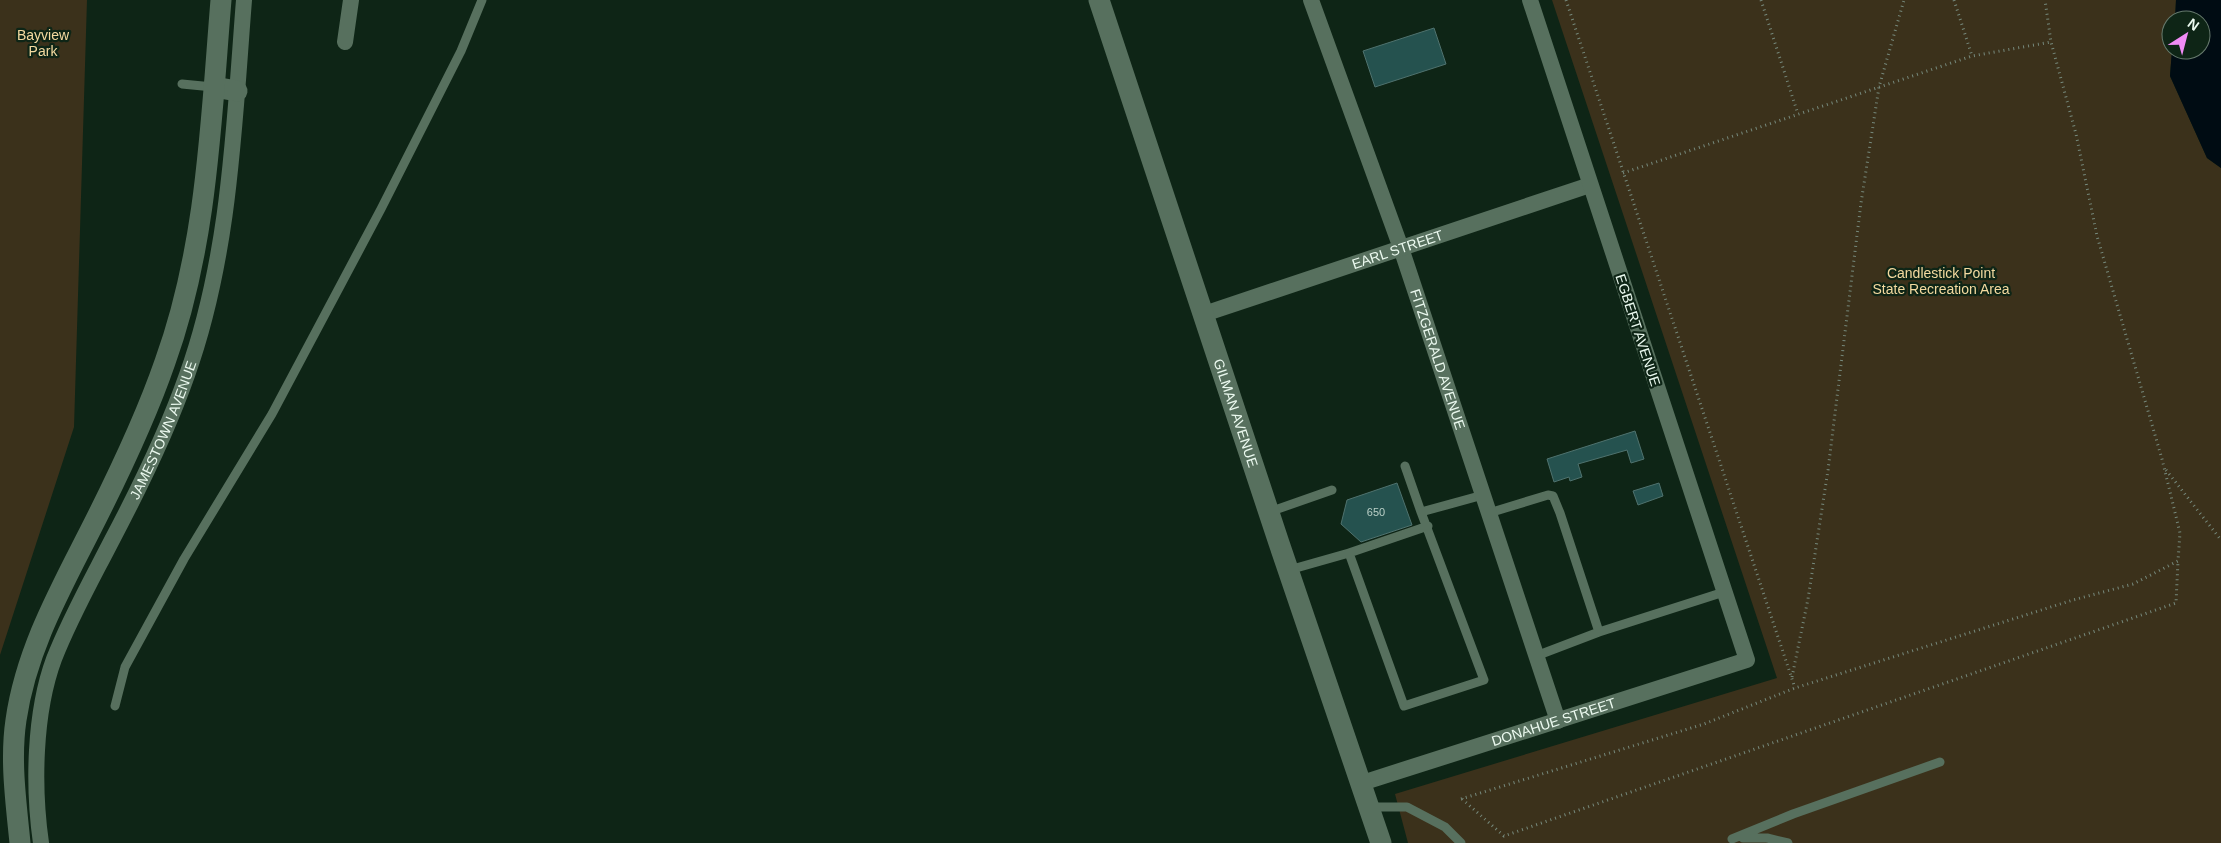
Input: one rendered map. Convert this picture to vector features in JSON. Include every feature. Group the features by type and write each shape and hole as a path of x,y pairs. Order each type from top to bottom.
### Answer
{"street":[{"name":"JAMESTOWN AVENUE","path":"20,843 13,743 26,673 54,602 136,435 168,352 185,296 196,241 206,169 221,0"},
{"name":"JAMESTOWN AVENUE","path":"41,843 36,765 41,712 54,660 83,596 161,442 188,374 204,322 216,271 226,206 244,0"},
{"path":"345,42 351,0"},
{"name":"GILMAN AVENUE","path":"1099,0 1269,512 1376,825"},
{"name":"FITZGERALD AVENUE","path":"1311,0 1401,248 1558,721"},
{"name":"EGBERT AVENUE","path":"1530,0 1747,660"},
{"path":"214,87 237,91"},
{"name":"EARL STREET","path":"1204,314 1590,185"},
{"name":"DONAHUE STREET","path":"1362,783 1747,660"}],"lane":[{"path":"115,706 125,667 184,559 272,414 390,192 461,51 482,0"},
{"path":"182,84 214,87"},
{"path":"1349,553 1404,706 1484,680 1405,466"},
{"path":"1269,512 1332,490"},
{"path":"1489,513 1548,495 1552,496 1560,513 1599,632"},
{"path":"1421,512 1483,496"},
{"path":"1289,570 1349,553 1428,526"},
{"path":"1536,656 1599,632 1724,592"},
{"path":"1788,843 1767,838 1732,839 1811,807 1940,762"},
{"path":"1376,825 1407,808 1445,827 1461,843"}],"path":[{"path":"1566,0 1795,688"},
{"path":"1761,0 1798,114"},
{"path":"1792,679 1808,599 1828,470 1860,203 1880,88 1904,0"},
{"path":"1954,0 1972,56"},
{"path":"2045,0 2051,42 2076,134 2097,236 2164,468 2180,534 2176,603 1504,836 1461,799 1704,724 1795,688 2073,600 2133,584 2178,561"},
{"path":"1623,173 1972,56 2051,42"},
{"path":"2164,468 2221,540"}],"green space":[{"name":"Bayview Park","path":"0,0 87,0 74,427 0,655"},
{"name":"Candlestick Point State Recreation Area","path":"1552,0 2176,0 2176,10 2161,10 2161,60 2171,60 2170,76 2207,158 2221,168 2221,843 1408,843 1395,794 1777,678"}],"shaded area":[{"path":"2176,0 2221,0 2221,168 2207,158 2170,76 2171,60 2211,60 2211,10 2176,10"}],"building":[{"path":"1434,28 1446,64 1375,87 1363,51"},
{"path":"1635,431 1644,459 1631,463 1627,450 1578,464 1582,477 1570,481 1569,477 1554,482 1547,459"},
{"path":"1397,483 1412,525 1361,542 1341,524 1347,500"},
{"path":"1659,483 1663,496 1638,505 1633,491"}]}
